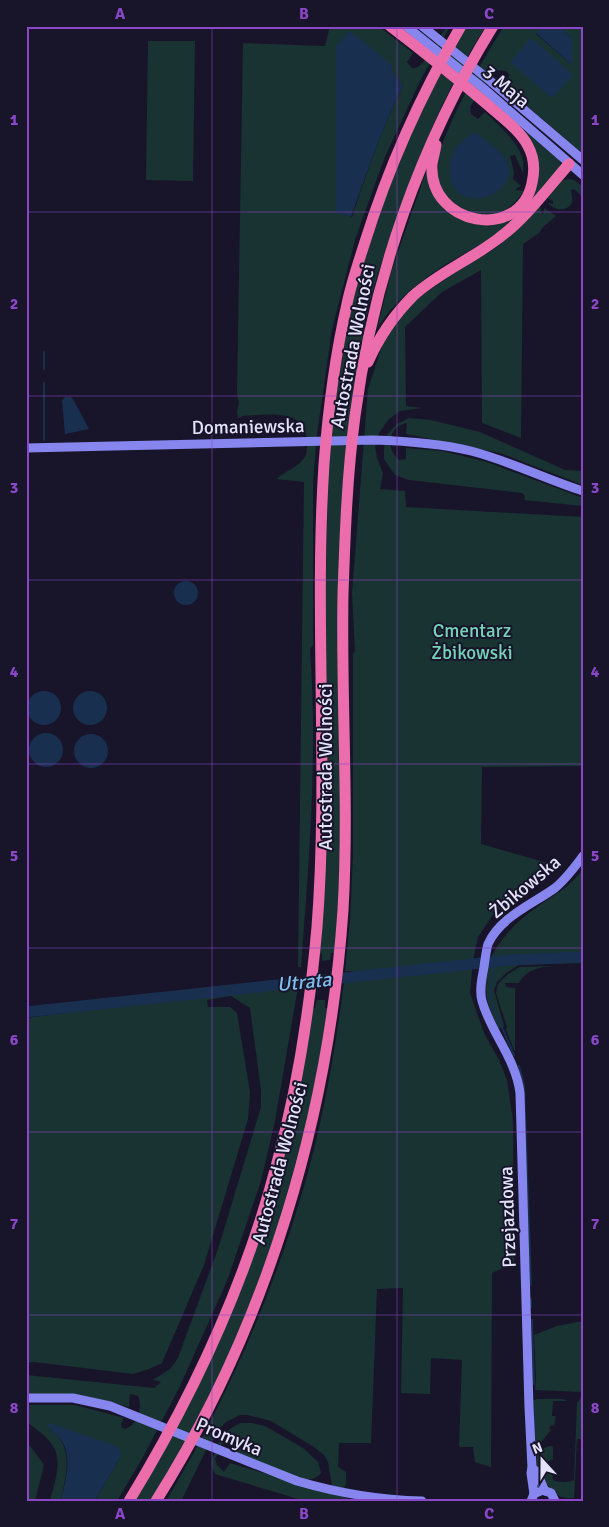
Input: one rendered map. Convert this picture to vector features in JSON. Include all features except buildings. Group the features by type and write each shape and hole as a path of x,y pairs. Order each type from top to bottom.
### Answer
{"highway":[{"path":"390,26 430,51 480,92 528,146 532,155 534,171 531,189 525,200 512,212 494,219 479,220 461,215 443,200 435,184 432,164 442,119"},
{"name":"Autostrada Wolności","path":"129,1501 157,1453 201,1368 225,1315 254,1238 286,1128 300,1059 316,930 321,848 322,514 328,424 336,364 346,304 392,165 426,91 460,26"},
{"name":"Autostrada Wolności","path":"156,1501 195,1433 227,1369 259,1295 289,1207 311,1125 323,1067 334,993 342,915 344,879 343,604 347,501 354,420 359,387 370,331 388,260 412,190 457,88 493,26"},
{"path":"359,387 369,360 381,336 394,317 414,296 433,281 488,246 508,230 570,164"}],"street":[{"path":"406,26 430,51"},
{"name":"3 Maja","path":"422,26 583,160"},
{"name":"3 Maja","path":"480,92 583,175"},
{"path":"566,145 570,164"},
{"name":"Domaniewska","path":"26,448 394,440 421,442 493,457 583,491"},
{"name":"Żbikowska","path":"482,973 488,944 504,923 517,912 556,887 567,877 583,856"},
{"name":"Przejazdowa","path":"482,973 480,992 482,1001 516,1072 520,1093 533,1497"},
{"name":"Promyka","path":"26,1398 73,1398 110,1406 297,1481 372,1498 422,1501"},
{"name":"Przejazdowa","path":"532,1468 536,1471 545,1491 551,1493 555,1501"},
{"path":"533,1497 540,1491 545,1491"}],"green space":[{"path":"330,26 378,26 413,53 407,62 412,68 416,68 426,60 445,26 450,26 420,81 384,159 355,240 332,329 317,434 313,482 313,645 310,649 313,768 301,967 298,967 304,482 277,479 298,465 304,458 307,452 307,439 304,429 299,422 291,417 272,414 238,418 243,43 325,46","holes":["336,46 392,66 389,70 403,85 369,167 352,217 337,212 336,208"]},
{"path":"467,26 486,26 457,75 421,152 401,205 381,264 367,314 351,409 339,903 335,953 331,953 330,960 322,961 322,954 318,954 328,478 332,424 348,320 361,272 388,189 435,81"},
{"path":"504,26 542,26 536,34 572,65 572,38 558,26 583,26 583,154 502,85 510,75 506,71 497,70 492,73 470,107 471,114 478,119 485,112 517,147 523,161 523,173 515,155 510,156 514,173 513,179 521,186 516,190 524,191 504,211 494,215 480,216 457,207 445,195 438,179 438,160 444,139 463,98"},
{"path":"148,41 195,41 193,181 146,180"},
{"path":"518,125 559,160 561,165 509,223 488,240 446,264 417,285 399,301 377,329 392,269 427,169 438,201 497,222 537,180"},
{"path":"563,180 574,180 583,187 583,197 574,189 571,190 572,202 570,205 564,209 557,209 548,203 553,204 553,201 547,198"},
{"name":"Cmentarz Żbikowski","path":"540,206 543,214 544,208 556,216 539,233 523,244 521,438 482,423 481,270 442,292 405,327 406,406 422,408 400,411 389,419 379,433 375,446 383,473 380,489 405,491 406,507 583,517 583,766 482,767 481,844 561,867 523,890 492,916 478,937 473,961 470,993 484,1033 499,1060 507,1080 513,1121 514,1263 492,1273 491,1467 475,1462 473,1447 459,1447 462,1360 431,1358 430,1394 401,1393 403,1288 377,1289 371,1443 339,1443 338,1467 346,1472 344,1488 336,1488 332,1485 328,1462 325,1456 314,1447 271,1421 248,1415 240,1415 226,1422 214,1434 181,1501 166,1501 188,1464 227,1388 245,1350 276,1271 303,1190 317,1139 337,1034 344,982 354,981 354,971 345,971 350,922 353,855 353,654 355,651 352,593 368,389 384,340 401,316 418,298 497,247 515,232"},
{"path":"409,418 431,420 480,432 565,470 583,471 583,485 500,453 406,434 407,423 396,428 392,433 390,444 399,460 406,459 406,448 442,451 487,462 583,498 583,506 524,500 525,496 522,493 409,480 395,475 384,459 385,438 397,424"},
{"path":"583,869 583,954 490,959 503,938 519,921 566,887"},
{"path":"583,960 583,963 519,965 506,973 497,982 494,990 504,1026 499,1029 487,998 486,984 489,965"},
{"path":"555,966 534,970 522,978 519,983 505,983 506,987 515,988 515,1052 506,1030 507,1027 496,993 498,984 508,974 520,967"},
{"path":"298,987 275,1121 261,1181 227,1281 180,1386 143,1457 117,1501 95,1501 122,1454 50,1429 63,1444 67,1462 61,1501 50,1501 58,1466 56,1452 48,1439 26,1421 26,1405 75,1405 124,1418 121,1424 122,1428 125,1429 136,1420 140,1405 138,1396 130,1394 129,1407 85,1396 68,1394 26,1395 26,1375 154,1388 161,1382 153,1380 170,1369 178,1358 219,1246 261,1107 261,1090 250,1008 231,996 207,1000 208,1007 230,1007 237,1013 250,1092 248,1119 204,1265 162,1363 133,1374 34,1362 26,1363 26,1018 206,995"},
{"path":"317,1000 325,1000 325,1008 328,1008 312,1103 277,1230 245,1319 202,1413 152,1501 134,1501 238,1291 312,1009 315,1008"},
{"path":"583,1321 583,1439 577,1439 574,1498 566,1498 559,1495 547,1484 538,1470 536,1462 542,1450 552,1446 553,1460 548,1461 548,1473 552,1474 553,1480 556,1481 569,1482 574,1480 577,1403 582,1392 535,1390 534,1335 557,1326"},
{"path":"537,1399 563,1399 567,1401 553,1401 552,1416 556,1416 554,1426 551,1425 549,1428 551,1430 535,1450 532,1401"},
{"path":"241,1423 265,1426 303,1448 318,1462 321,1473 316,1478 305,1480 234,1452 238,1441 231,1437 223,1442 215,1459 217,1465 224,1472 230,1463 356,1501 309,1501 298,1499 215,1474 212,1462 213,1456 220,1445 218,1443 228,1431"},
{"path":"26,1443 44,1465 35,1501 26,1501"}],"water":[{"path":"542,26 558,26 572,38 572,65 536,33"},
{"path":"350,31 393,66 390,70 403,85 369,167 351,217 336,212 336,46"},
{"path":"531,38 573,75 552,98 510,62"},
{"path":"474,133 478,134 500,153 506,160 509,172 505,183 497,192 485,197 472,198 461,194 453,184 450,166 452,156 458,146"},
{"path":"65,397 71,397 74,401 89,429 65,434 62,401"},
{"path":"186,581 195,584 198,593 195,602 186,605 177,602 174,593 177,584"},
{"path":"44,691 56,696 61,708 56,720 44,725 32,720 27,708 32,696"},
{"path":"90,691 97,692 102,696 106,701 106,715 102,720 97,724 90,725 83,724 78,720 74,715 73,708 74,701 78,696 83,692"},
{"path":"46,733 53,734 58,738 62,743 62,757 58,762 53,766 46,767 39,766 34,762 30,757 29,750 30,743 34,738 39,734"},
{"path":"91,734 98,735 103,739 107,744 107,758 103,763 98,767 91,768 84,767 79,763 75,758 74,751 75,744 79,739 84,735"},
{"path":"50,1423 118,1447 122,1454 95,1501 61,1501 67,1472 67,1457 63,1443 48,1425"}],"waterway":[{"path":"44,352 44,369"},
{"path":"44,383 44,440"},
{"name":"Utrata","path":"26,1012 510,960 583,957"},
{"path":"494,961 490,997 514,1055"},
{"path":"519,1066 524,1085 531,1285"},
{"path":"531,1299 531,1307"},
{"path":"532,1320 534,1384"},
{"path":"534,1404 535,1434"}]}
